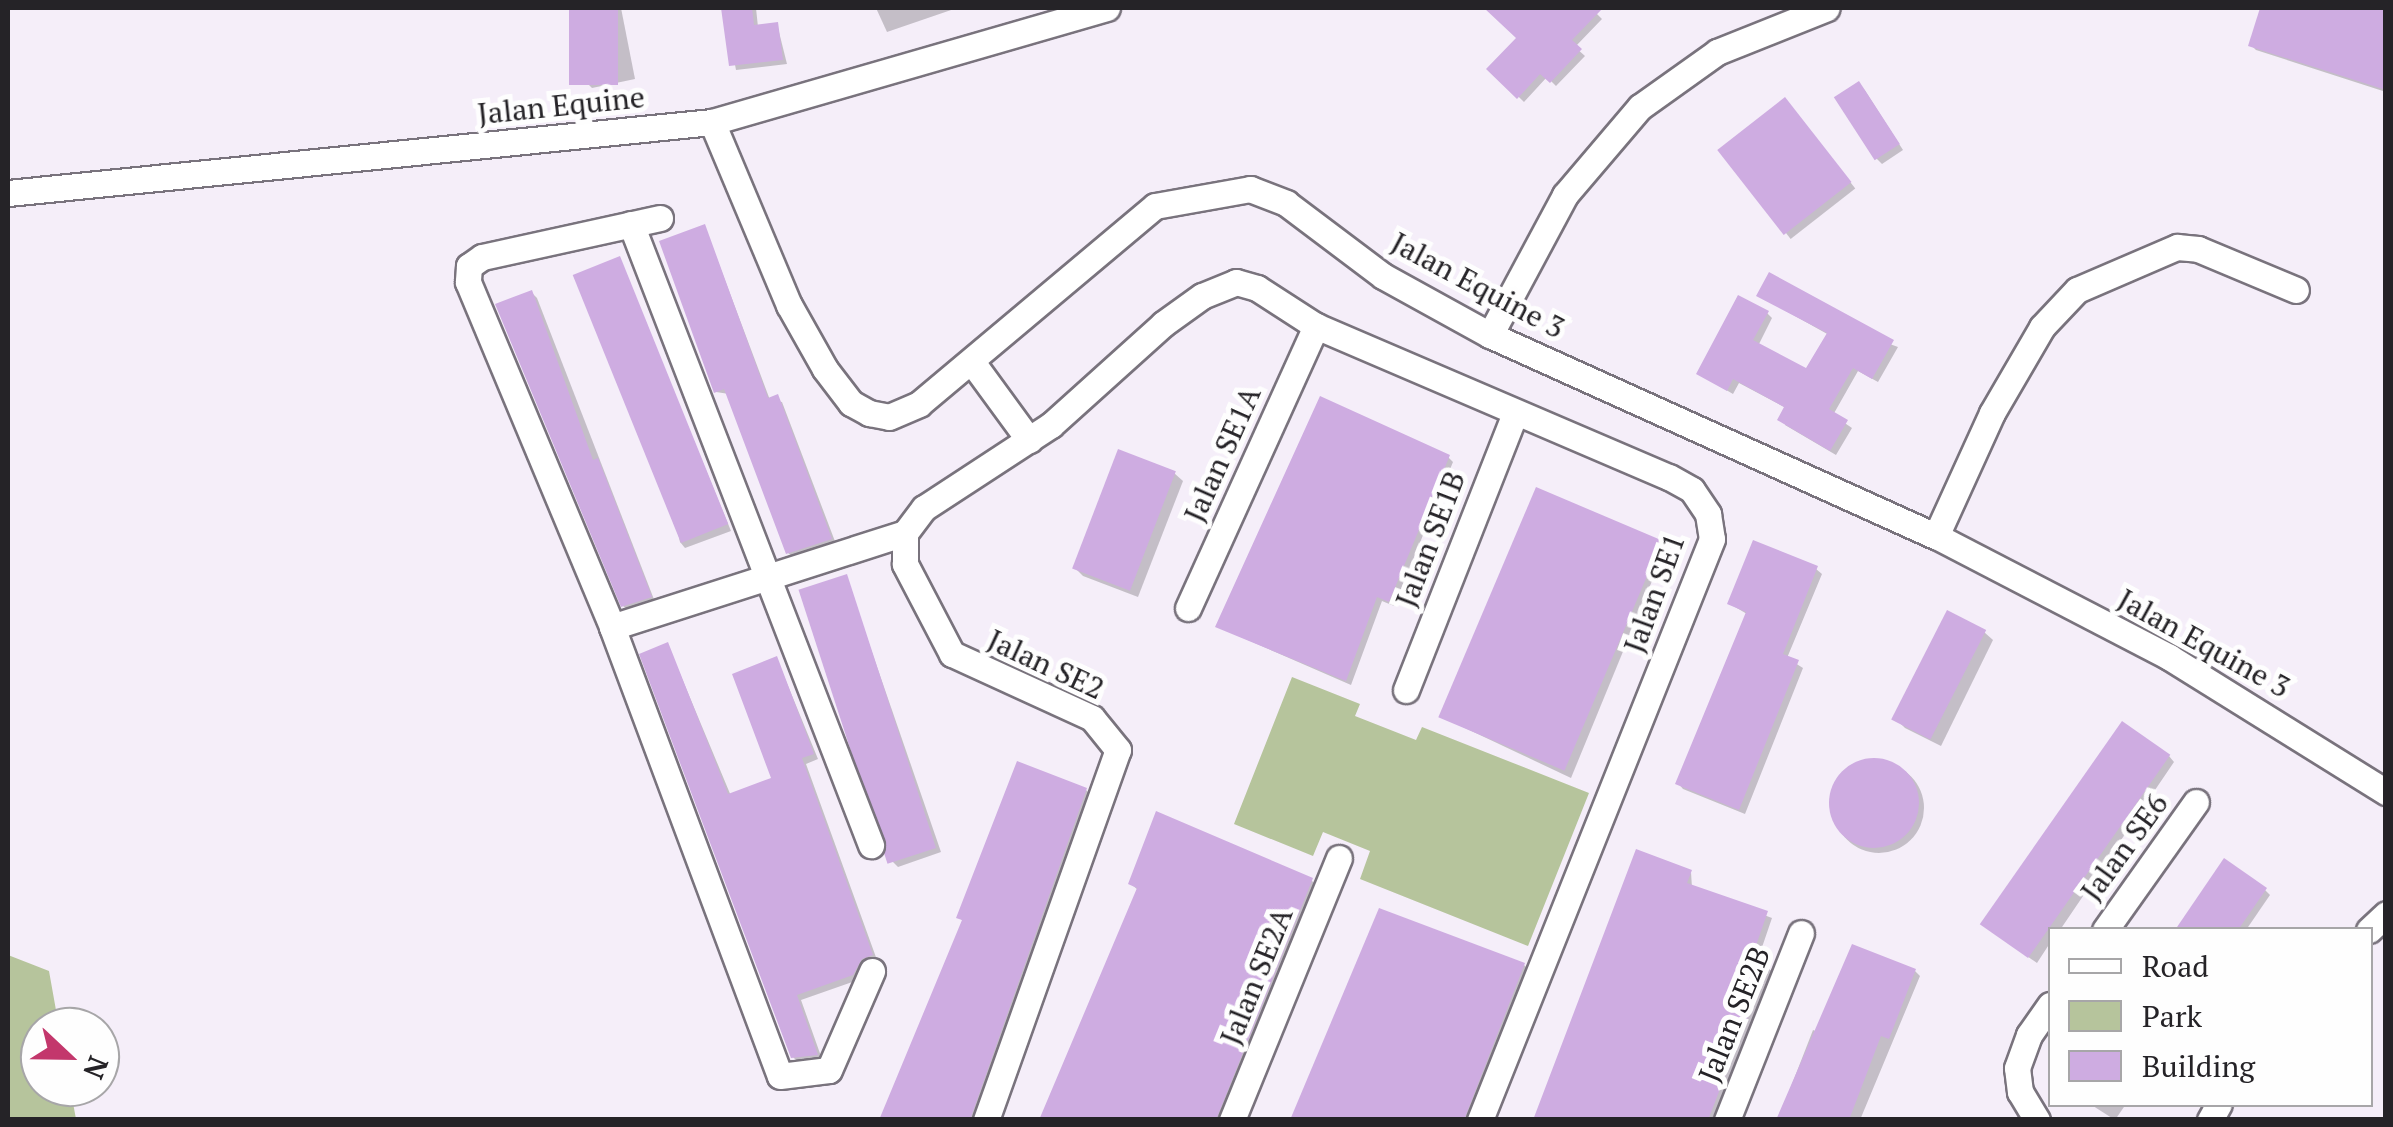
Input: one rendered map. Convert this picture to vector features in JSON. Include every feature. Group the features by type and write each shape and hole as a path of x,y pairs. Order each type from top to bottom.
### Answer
{"street":[{"name":"Jalan Equine","path":"8,193 712,122 1107,8"},
{"path":"1490,335 1565,196 1640,108 1717,52 1826,8"},
{"name":"Jalan Equine 3","path":"712,122 789,305 851,402 879,415 905,412 972,362 1155,206 1250,189 1286,203 1383,276 1490,335 1936,536 2169,657 2386,792"},
{"path":"660,218 482,257 466,274 612,627 780,1076 829,1070 872,971"},
{"path":"631,224 871,845"},
{"path":"1936,536 1992,413 2042,327 2077,290 2178,246 2198,249 2296,290"},
{"name":"Jalan SE1","path":"1029,440 1163,324 1221,285 1257,288 1307,321 1692,490 1708,514 1712,539 1480,1120"},
{"name":"Jalan SE1A","path":"1188,608 1307,321"},
{"path":"612,627 905,533 924,508 1029,440 972,362"},
{"name":"Jalan SE1B","path":"1406,690 1515,413"},
{"name":"Jalan SE2","path":"905,533 905,564 952,654 1092,718 1118,750 986,1120"},
{"name":"Jalan SE6","path":"2106,927 2196,802"},
{"name":"Jalan SE2A","path":"1232,1120 1339,858"},
{"name":"Jalan SE2B","path":"1727,1120 1801,933"},
{"path":"2036,1120 2020,1092 2017,1068 2029,1034 2048,1007"}],"green space":[{"path":"1292,677 1360,704 1355,716 1416,740 1422,727 1589,793 1528,946 1360,879 1370,851 1323,832 1313,856 1234,824"},
{"path":"8,955 49,971 55,1007 20,1007 20,1107 74,1107 76,1119 8,1119"}],"building":[{"path":"569,8 618,8 618,85 569,85"},
{"path":"721,8 752,8 754,25 778,22 783,60 729,66"},
{"path":"1484,8 1603,8 1572,40 1582,49 1550,83 1540,74 1517,99 1486,69 1516,38"},
{"path":"2260,8 2386,8 2386,90 2248,46"},
{"path":"1859,81 1900,144 1875,160 1834,97"},
{"path":"1785,97 1851,182 1784,235 1717,150"},
{"path":"705,224 768,398 778,394 832,539 786,554 724,389 714,393 659,241"},
{"path":"620,256 728,524 681,543 573,275"},
{"path":"1769,272 1894,340 1872,379 1853,368 1829,409 1848,420 1830,451 1777,420 1784,407 1733,379 1727,391 1696,374 1738,295 1769,311 1753,340 1806,368 1827,333 1756,296"},
{"path":"532,290 593,460 598,458 652,597 621,607 495,304"},
{"path":"1320,396 1450,455 1389,602 1377,597 1346,681 1215,627"},
{"path":"1118,449 1176,471 1130,591 1072,568"},
{"path":"1536,487 1662,541 1564,771 1438,717"},
{"path":"1753,540 1818,566 1783,654 1799,660 1739,810 1675,784 1746,612 1727,604"},
{"path":"847,574 936,848 887,864 798,590"},
{"path":"1947,610 1986,630 1930,740 1891,720"},
{"path":"668,642 728,794 771,778 732,674 777,656 814,754 802,758 873,955 862,959 853,975 797,995 818,1055 791,1058 639,654"},
{"path":"2122,721 2170,755 2028,958 1980,924"},
{"path":"1874,758 1906,771 1919,803 1906,835 1874,848 1842,835 1829,803 1842,771"},
{"path":"1017,761 1087,788 970,1120 879,1120 962,920 956,918"},
{"path":"1156,811 1313,878 1216,1120 1039,1120 1137,888 1128,884"},
{"path":"1636,849 1692,870 1687,883 1768,911 1752,957 1768,964 1708,1120 1533,1120"},
{"path":"2224,858 2267,888 2240,927 2177,927"},
{"path":"1379,908 1525,963 1464,1120 1290,1120"},
{"path":"1852,944 1916,969 1889,1039 1881,1036 1849,1120 1776,1120"}]}
